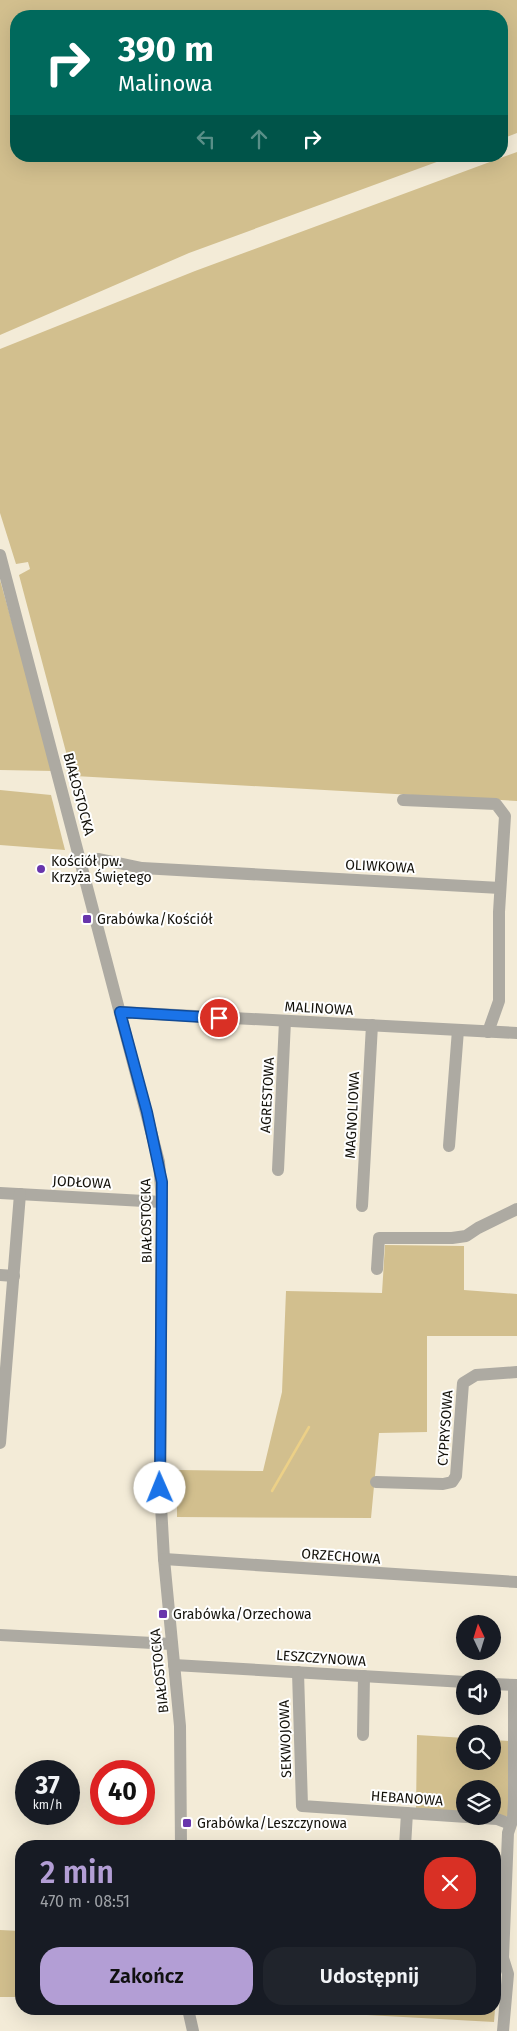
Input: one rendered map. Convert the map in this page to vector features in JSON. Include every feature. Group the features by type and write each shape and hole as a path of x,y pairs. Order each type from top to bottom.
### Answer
{"street":[{"name":"BIAŁOSTOCKA","path":"0,555 159,1162 162,1202 160,1434 164,1559 181,1756 181,1840"},
{"path":"403,800 496,804 505,816 500,888 499,1001 488,1032"},
{"name":"OLIWKOWA","path":"81,862 105,859 142,868 500,888"},
{"name":"MALINOWA","path":"120,1012 517,1033"},
{"name":"AGRESTOWA","path":"278,1170 285,1021"},
{"name":"MAGNOLIOWA","path":"362,1206 372,1026"},
{"path":"449,1146 458,1030"},
{"name":"JODŁOWA","path":"0,1193 162,1202"},
{"path":"0,1443 3,1351 14,1276 20,1194"},
{"path":"377,1269 379,1238 466,1236 517,1209"},
{"path":"0,1275 14,1276"},
{"name":"CYPRYSOWA","path":"376,1482 443,1484 452,1482 456,1476 463,1383 476,1375 517,1372"},
{"name":"ORZECHOWA","path":"164,1559 517,1582"},
{"path":"0,1635 172,1644"},
{"name":"LESZCZYNOWA","path":"174,1665 456,1681"},
{"name":"SEKWOJOWA","path":"298,1672 302,1806"},
{"path":"363,1735 364,1676"},
{"path":"501,1684 516,1685 514,1802 513,1818 510,1824 503,1958 513,1974 503,2031"},
{"name":"HEBANOWA","path":"302,1806 497,1819 510,1824"},
{"path":"405,1840 407,1813"},
{"path":"189,2015 193,2031"}],"shaded area":[{"path":"0,0 517,0 517,133 508,136 508,10 10,10 10,162 437,162 189,253 0,335"},
{"path":"517,152 517,801 68,777 66,752 19,575 30,569 28,562 16,564 0,513 0,349 195,271 490,162 508,162 508,155"},
{"path":"0,580 54,771 0,770"},
{"path":"0,790 51,795 65,850 0,845"},
{"path":"385,1245 464,1246 464,1290 517,1294 517,1336 427,1336 427,1432 379,1433 371,1518 177,1517 177,1470 263,1471 282,1392 286,1291 382,1293"},
{"path":"417,1735 456,1737 456,1770 501,1770 501,1740 509,1741 517,1817 501,1816 501,1780 456,1780 456,1812 416,1810"},
{"path":"0,1930 15,1931 15,1997 0,1997"},
{"path":"367,2015 495,2015 494,2022"}],"waterway":[{"path":"272,1491 309,1427"}],"place":[{"name":"Kościół pw. Krzyża Świętego","path":"41,869"},
{"name":"Grabówka/Kościół","path":"87,919"},
{"name":"Grabówka/Orzechowa","path":"163,1614"},
{"name":"Grabówka/Leszczynowa","path":"187,1823"}],"route":[{"path":"160,1488 162,1182 147,1112 120,1012 219,1018"}]}
